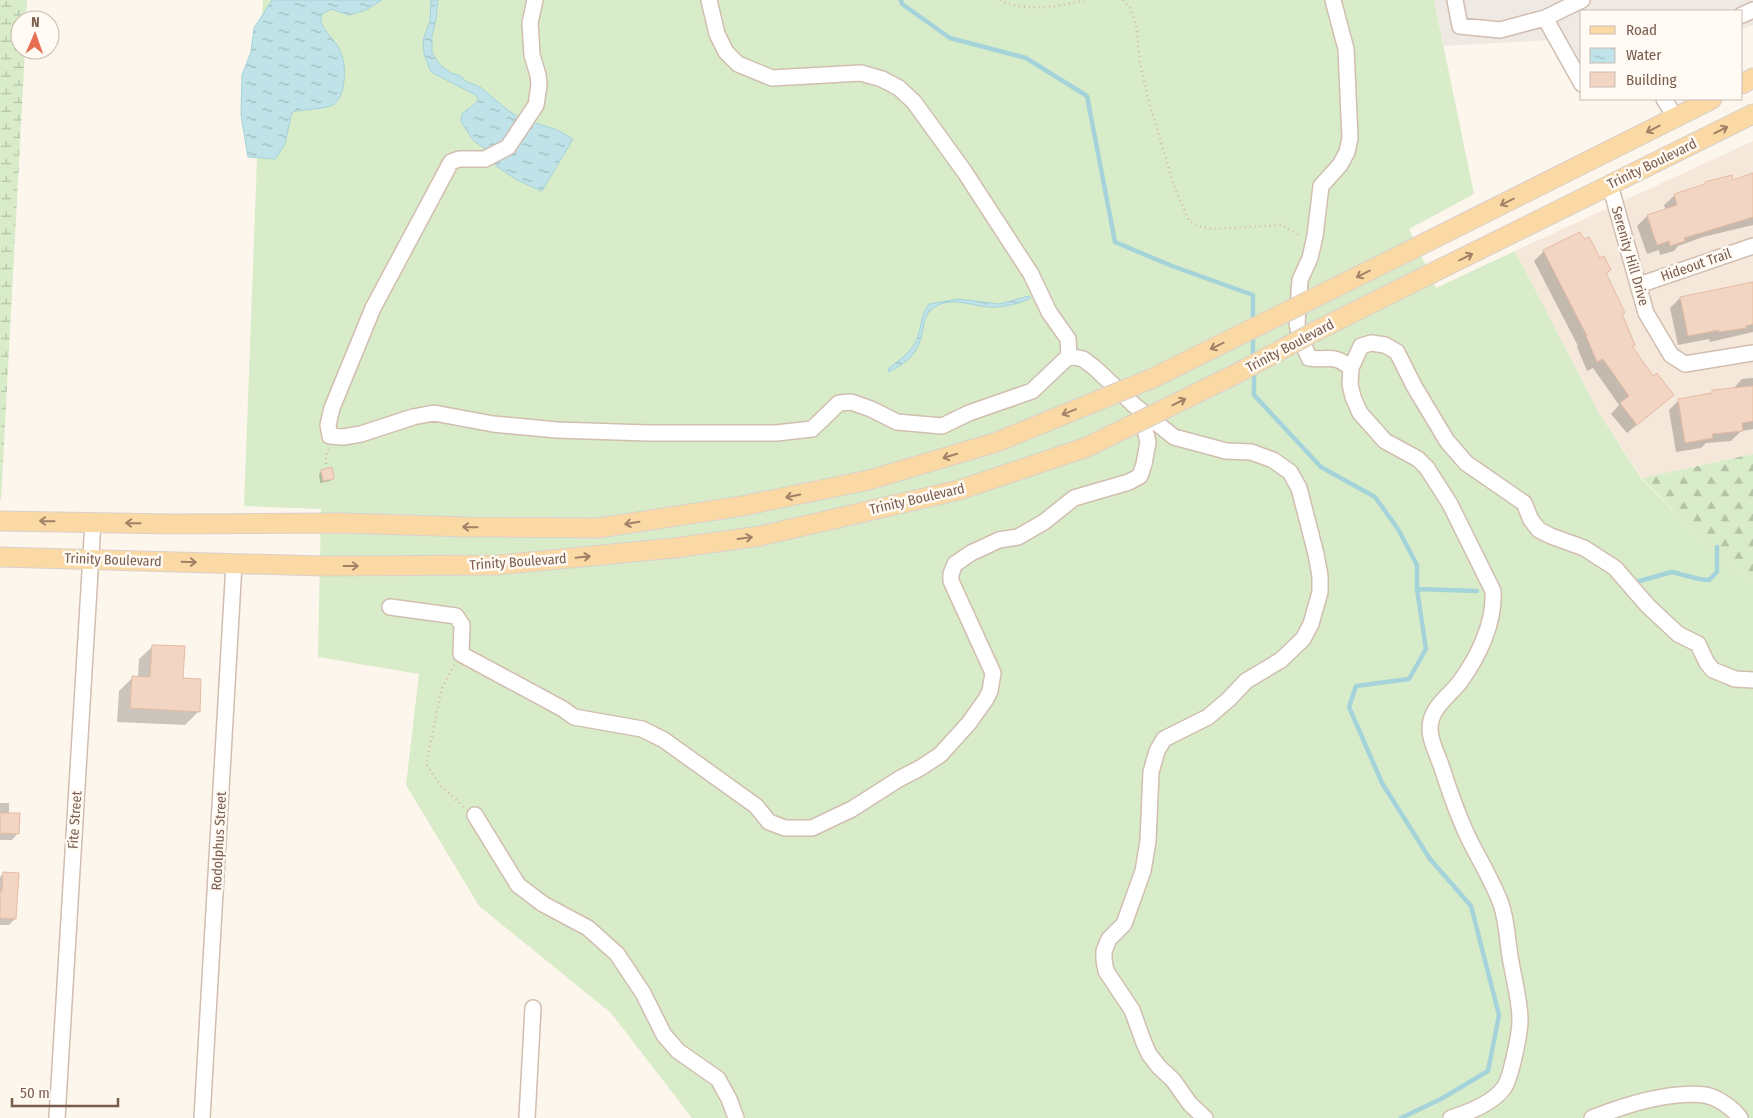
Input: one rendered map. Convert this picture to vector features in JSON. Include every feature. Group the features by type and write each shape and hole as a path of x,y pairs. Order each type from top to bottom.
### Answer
{"main road":[{"path":"0,521 342,523 468,527 598,528 742,506 869,480 997,442 1152,378 1710,100"},
{"name":"Trinity Boulevard","path":"0,557 324,566 498,566 674,548 760,536 959,490 1087,447 1753,114"}],"street":[{"path":"535,0 530,23 532,55 539,86 536,105 508,147 485,159 459,159 451,162 373,308 332,408 328,425 330,436 344,437 361,434 413,417 434,413 493,424 557,430 648,433 776,433 812,429 839,403 851,402 871,408 897,422 942,426 969,413 1032,391 1069,356 1068,339 1050,312 1031,274 964,171 914,102 899,88 882,79 861,73 772,78 738,64 726,52 717,34 709,0"},
{"path":"1333,0 1346,49 1350,138 1347,152 1340,164 1321,186 1313,248 1300,280 1297,323 1299,334 1309,358 1332,358 1340,360 1351,368"},
{"path":"1455,0 1460,26 1500,30 1546,18 1582,0"},
{"path":"1546,18 1580,80"},
{"path":"1665,100 1675,117"},
{"name":"Serenity Hill Drive","path":"1610,185 1646,313 1671,355 1685,364 1753,352"},
{"name":"Hideout Trail","path":"1639,285 1753,246"},
{"path":"1451,1118 1470,1112 1504,1088 1509,1076 1520,1019 1507,926 1501,904 1469,838 1446,780 1430,728 1436,708 1460,682 1480,649 1492,612 1494,603 1493,591 1450,504 1426,468 1418,459 1385,441 1360,413 1350,384 1351,368 1361,346 1372,343 1385,345 1397,352 1414,386 1446,441 1466,463 1524,503 1539,530 1584,548 1615,568 1648,606 1678,634 1698,644 1707,663 1713,670 1735,679 1753,680"},
{"path":"1069,356 1083,359 1095,368 1140,410 1174,436 1226,451 1251,452 1273,460 1290,472 1299,488 1320,576 1320,592 1311,624 1303,639 1282,660 1246,681 1208,717 1164,739 1157,751 1151,772 1148,841 1144,871 1124,924 1109,940 1104,951 1106,971 1132,1010 1149,1054 1173,1080 1190,1104 1205,1118"},
{"path":"390,607 456,616 462,625 460,654 563,709 574,717 642,729 664,740 756,806 769,822 785,828 812,828 852,809 940,755 969,723 990,691 993,673 951,581 951,574 955,564 971,553 999,540 1018,536 1044,522 1074,498 1129,482 1140,476 1148,442 1140,410"},
{"name":"Fite Street","path":"57,1118 93,522"},
{"name":"Rodolphus Street","path":"202,1118 234,564"},
{"path":"475,815 518,885 543,904 588,928 617,954 643,993 664,1035 678,1051 718,1079 729,1098 736,1118"},
{"path":"527,1118 533,1008"},
{"path":"1592,1118 1636,1103 1677,1096 1706,1095 1722,1102 1740,1118"}],"path":[{"path":"1000,0 1008,4 1036,7 1072,4 1084,0"},
{"path":"1123,0 1130,8 1136,23 1140,63 1150,102 1174,186 1189,221 1214,229 1281,225 1301,235 1313,248"},
{"path":"460,654 442,688 426,764 440,786 475,815"}],"shaded area":[{"path":"1434,0 1753,0 1753,25 1743,30 1743,10 1580,10 1580,93 1550,40 1444,46"},
{"path":"1753,141 1753,454 1642,478 1599,413 1515,251"}],"green space":[{"path":"0,0 27,0 26,10 10,10 10,60 24,60 0,500"},
{"path":"263,0 1434,0 1474,194 1409,229 1436,288 1515,251 1599,413 1641,478 1709,547 1753,583 1753,1118 692,1118 611,1013 479,906 406,785 419,674 318,657 321,509 244,506"},
{"path":"1753,454 1753,583 1709,547 1642,478"}],"water":[{"path":"272,0 382,0 366,10 349,15 331,9 321,15 323,26 338,46 344,63 342,91 339,99 333,105 292,112 285,144 275,159 248,157 241,115 242,75 251,52 254,28"},
{"path":"431,0 438,0 432,36 432,53 440,65 451,73 461,76 465,81 480,87 520,118 557,130 573,139 542,191 517,180 496,166 490,152 474,141 467,131 461,121 462,114 477,102 478,98 474,94 431,72 424,54 423,40 430,21"},
{"path":"1029,296 1031,298 1001,307 949,302 933,308 927,315 917,349 903,364 889,372 888,369 904,357 913,345 929,304 959,299 999,304"}],"building":[{"path":"1753,173 1753,217 1684,238 1685,241 1670,246 1669,241 1657,245 1647,215 1677,205 1674,194 1705,184 1705,182 1732,175 1733,180"},
{"path":"1580,232 1584,239 1589,237 1600,258 1604,256 1611,270 1606,273 1625,313 1622,314 1635,345 1632,346 1653,376 1657,373 1674,395 1637,425 1620,403 1629,396 1603,359 1597,362 1587,336 1543,250"},
{"path":"1753,282 1753,324 1746,326 1746,328 1719,332 1719,330 1688,336 1680,297"},
{"path":"1753,386 1753,421 1742,423 1743,431 1712,434 1713,438 1685,443 1678,399 1712,393 1712,390"},
{"path":"332,467 334,479 323,481 321,470"},
{"path":"152,645 185,646 183,678 201,679 200,712 130,708 132,676 150,677"},
{"path":"0,813 20,813 19,834 0,833"},
{"path":"3,872 19,873 16,919 0,918 0,891 2,891"}],"waterway":[{"path":"901,0 902,4 950,38 1026,58 1087,96 1115,242 1172,266 1253,295 1253,324"},
{"path":"1253,334 1253,359"},
{"path":"1254,369 1254,395 1321,467 1375,497 1398,529 1417,565 1417,589 1426,649 1409,679 1356,686 1349,707 1382,783 1430,859 1471,906 1499,1015 1488,1071 1441,1099 1401,1118"},
{"path":"1632,583 1672,572 1709,580 1717,572 1717,547"},
{"path":"1417,589 1477,591"}]}
